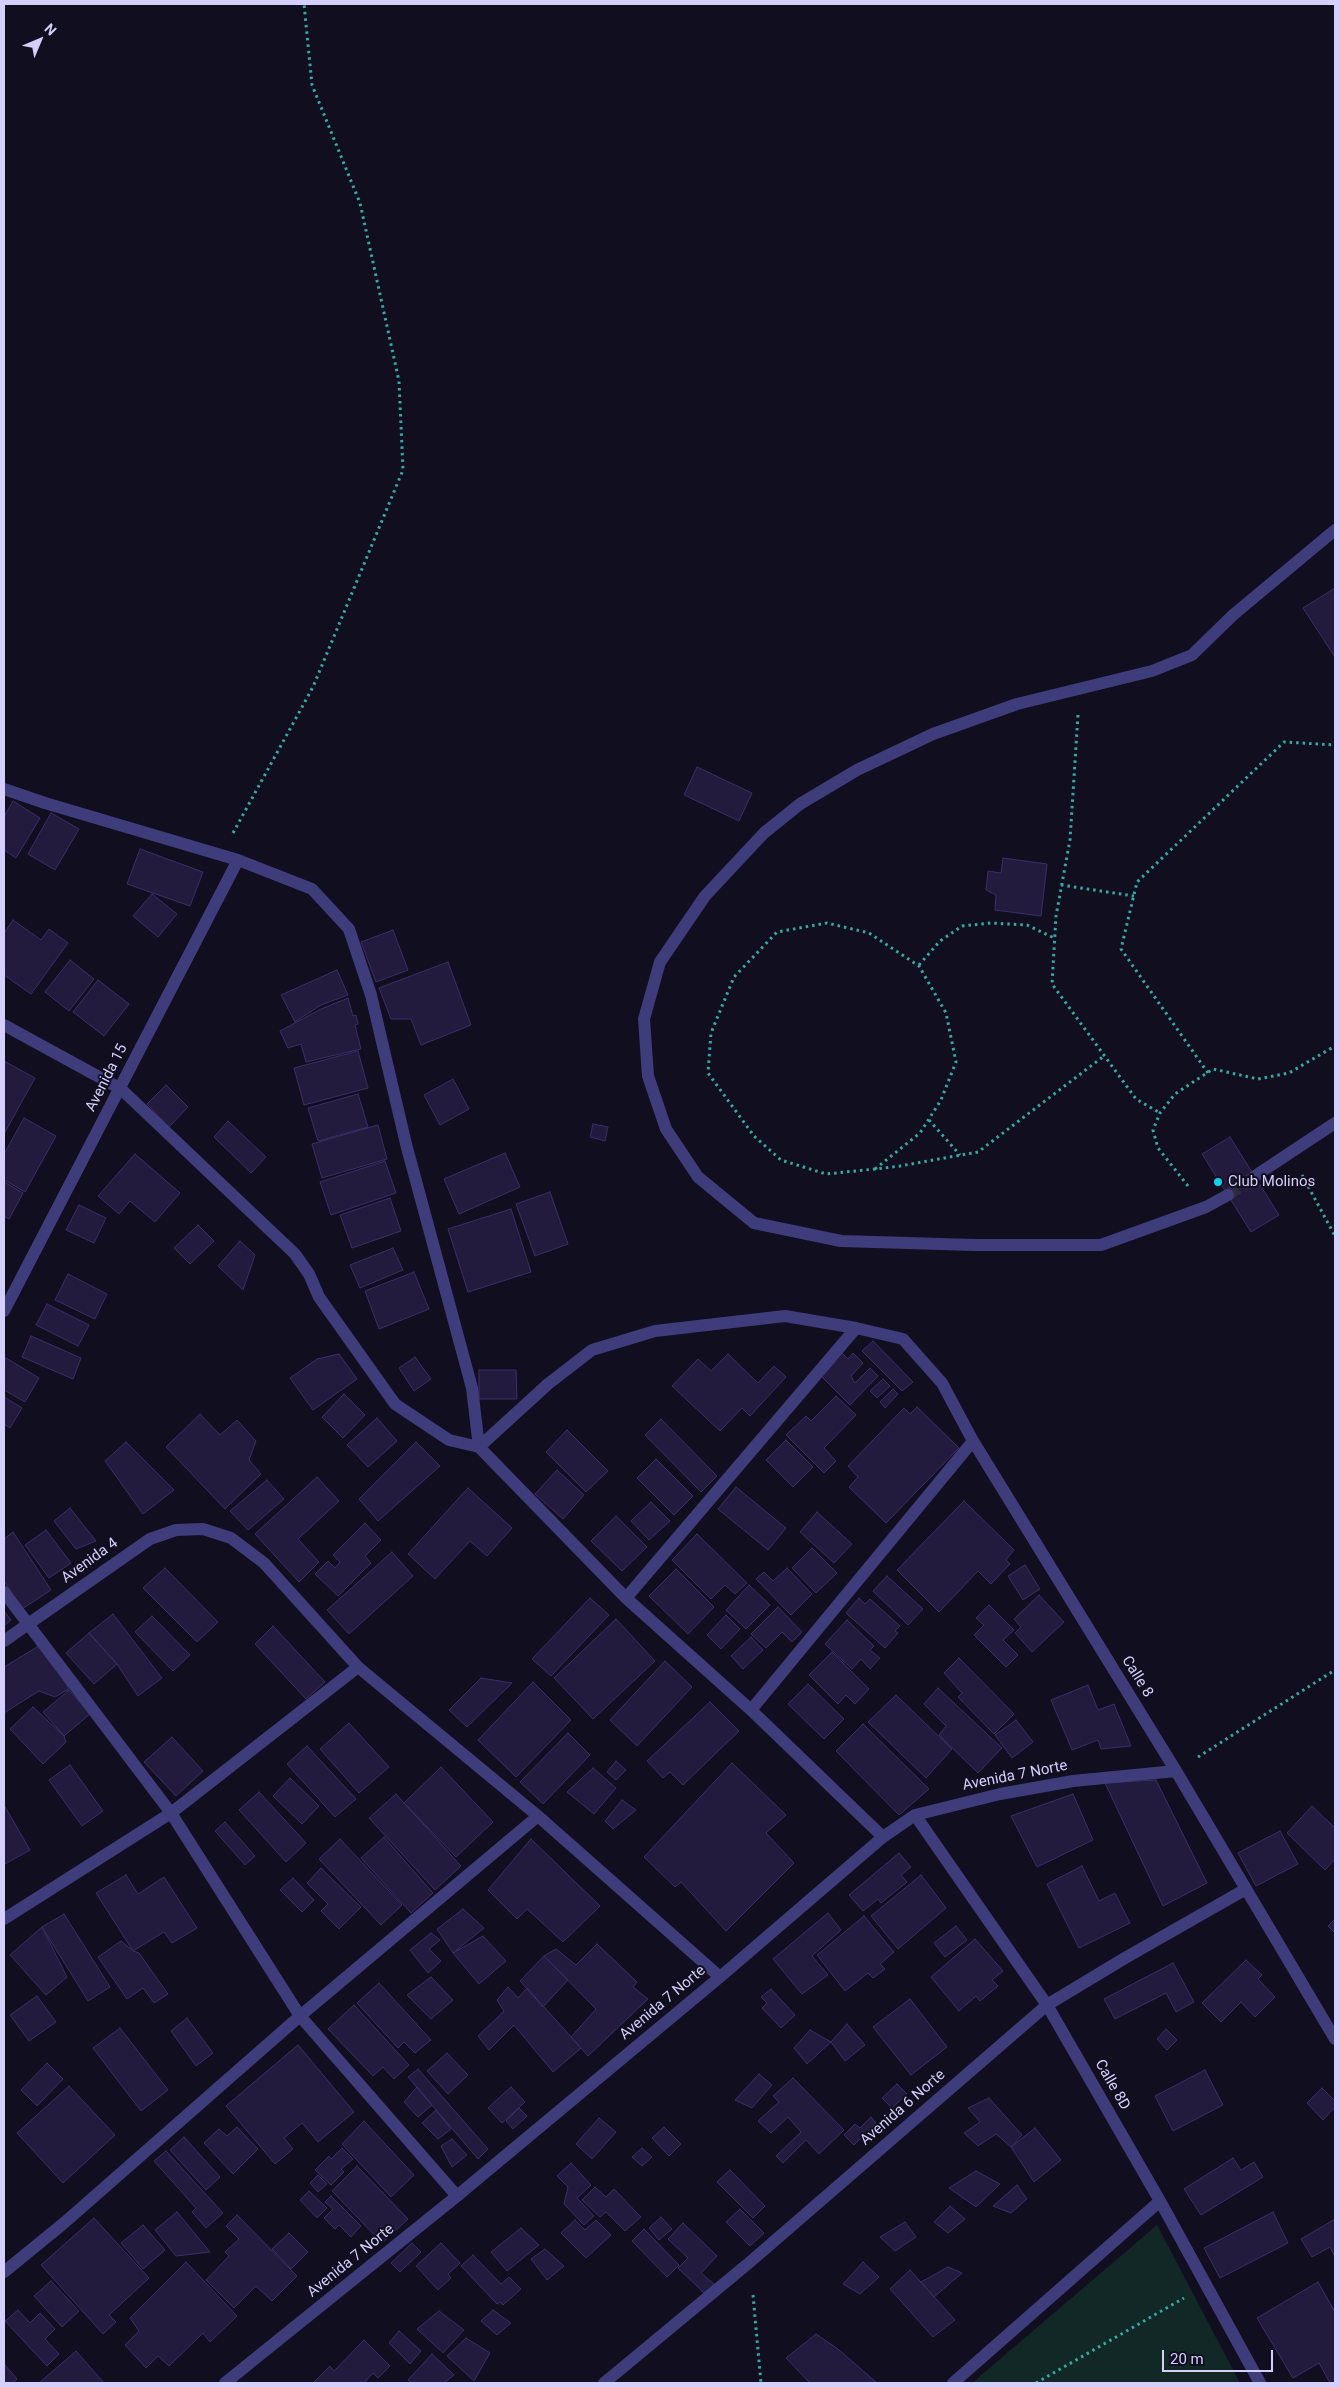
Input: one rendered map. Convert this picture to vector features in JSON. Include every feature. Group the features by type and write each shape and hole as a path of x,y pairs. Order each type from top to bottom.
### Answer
{"street":[{"path":"1228,1195 1206,1207 1101,1244 974,1245 841,1241 754,1223 698,1177 666,1129 648,1076 644,1019 660,962 705,896 764,833 800,804 856,770 933,734 1017,704 1152,671 1192,655 1233,615 1335,530"},
{"path":"4,789 45,804 238,860 312,889 350,930 371,995 406,1144 472,1388 479,1447"},
{"name":"Avenida 15","path":"4,1311 121,1089 238,860"},
{"path":"4,1025 121,1089 295,1254 309,1274 319,1297 394,1404 449,1440 479,1447 626,1598 751,1710 883,1837"},
{"path":"1255,1176 1290,1151 1335,1123"},
{"path":"479,1447 548,1384 592,1350 655,1331 786,1316 856,1328"},
{"path":"626,1598 856,1328"},
{"name":"Calle 8","path":"856,1328 903,1340 942,1384 973,1441 1176,1771 1335,2038"},
{"path":"751,1710 973,1441"},
{"name":"Avenida 4","path":"4,1641 150,1539 176,1530 203,1529 231,1538 264,1563 358,1666 538,1816 720,1977"},
{"path":"4,1592 172,1813 300,2016 457,2196"},
{"path":"4,1919 172,1813 358,1666"},
{"name":"Avenida 7 Norte","path":"225,2383 457,2196 720,1977 883,1837 915,1815 1000,1794 1073,1781 1176,1771"},
{"name":"Calle 8D","path":"915,1815 1047,2005 1160,2201 1260,2383"},
{"path":"4,2272 64,2223 300,2016 538,1816"},
{"name":"Avenida 6 Norte","path":"604,2383 750,2262 1047,2005 1246,1889"},
{"path":"953,2383 1160,2201"}],"path":[{"path":"221,855 313,687 403,470 399,381 360,203 312,85 304,4"},
{"path":"1080,689 1070,840 1061,885 1054,938 1052,984 1136,1099 1160,1113"},
{"path":"1208,1073 1121,949 1137,882 1284,742 1335,745"},
{"path":"1061,885 1134,896"},
{"path":"875,1168 920,1133 941,1100 956,1062 946,1013 919,966 869,934 828,923 777,932 734,977 711,1033 708,1073 754,1136 781,1160 826,1174 875,1168 978,1152 1104,1056"},
{"path":"919,966 940,941 962,926 992,923 1027,925 1054,938"},
{"path":"1206,1207 1158,1148 1153,1130 1160,1113 1175,1094 1213,1070 1258,1079 1289,1073 1335,1046"},
{"path":"929,1120 961,1155"},
{"path":"1290,1151 1335,1236"},
{"path":"1176,1771 1335,1670"},
{"path":"750,2262 761,2383"},
{"path":"1036,2383 1206,2285"}],"green space":[{"path":"1157,2225 1240,2383 972,2383"}],"building":[{"path":"1335,588 1335,657 1303,608"},
{"path":"697,767 752,793 739,821 684,795"},
{"path":"13,801 40,818 16,858 4,850 4,817"},
{"path":"51,813 79,829 55,870 28,854"},
{"path":"140,849 203,872 190,906 127,884"},
{"path":"1003,858 1047,864 1041,916 995,910 996,895 986,890 988,871 1001,873"},
{"path":"152,894 177,914 158,937 133,916"},
{"path":"13,920 41,940 49,929 68,943 31,994 4,975 4,933"},
{"path":"393,930 408,970 376,982 361,942"},
{"path":"70,960 94,979 69,1011 45,992"},
{"path":"448,962 471,1025 421,1045 411,1019 391,1019 379,988"},
{"path":"337,970 348,995 321,1005 295,1022 281,995"},
{"path":"98,980 129,1004 104,1036 73,1012"},
{"path":"348,998 353,1016 356,1015 358,1024 355,1025 361,1049 306,1062 301,1044 288,1048 280,1031 321,1009"},
{"path":"358,1051 368,1088 304,1105 294,1068"},
{"path":"4,1061 35,1078 4,1134"},
{"path":"453,1079 469,1109 440,1125 424,1095"},
{"path":"166,1085 188,1107 169,1127 147,1104"},
{"path":"358,1094 368,1127 318,1141 308,1108"},
{"path":"24,1118 56,1136 25,1192 4,1180 4,1154"},
{"path":"228,1121 266,1157 251,1173 214,1137"},
{"path":"593,1124 608,1127 605,1141 590,1137"},
{"path":"378,1125 387,1159 322,1178 312,1144"},
{"path":"1230,1137 1279,1215 1251,1232 1202,1154"},
{"path":"505,1153 520,1187 459,1214 444,1179"},
{"path":"135,1154 180,1193 155,1222 130,1201 119,1214 98,1196"},
{"path":"385,1161 396,1193 331,1215 320,1182"},
{"path":"4,1182 23,1193 9,1219 4,1216"},
{"path":"550,1192 568,1244 535,1256 516,1204"},
{"path":"390,1198 401,1231 352,1248 340,1215"},
{"path":"79,1205 106,1218 94,1243 66,1230"},
{"path":"511,1209 531,1272 468,1292 448,1229"},
{"path":"198,1225 214,1241 190,1264 174,1248"},
{"path":"240,1241 255,1255 243,1290 218,1266"},
{"path":"393,1248 403,1270 360,1288 350,1265"},
{"path":"414,1272 429,1309 379,1329 365,1291"},
{"path":"68,1274 107,1294 95,1319 55,1300"},
{"path":"47,1304 89,1325 78,1346 36,1325"},
{"path":"31,1336 81,1358 73,1379 22,1357"},
{"path":"873,1341 913,1382 902,1391 862,1351"},
{"path":"841,1352 848,1359 853,1353 863,1363 851,1376 855,1383 870,1368 878,1376 850,1405 819,1374"},
{"path":"339,1354 357,1379 313,1410 290,1378 317,1359"},
{"path":"728,1354 758,1383 774,1366 786,1377 750,1416 742,1408 720,1431 672,1386 698,1359 711,1371"},
{"path":"415,1357 431,1379 414,1391 399,1368"},
{"path":"6,1358 39,1378 25,1402 4,1390 4,1362"},
{"path":"479,1370 516,1370 517,1399 479,1399"},
{"path":"883,1379 890,1386 877,1398 870,1391"},
{"path":"893,1389 898,1394 885,1408 880,1402"},
{"path":"344,1394 365,1415 343,1438 322,1417"},
{"path":"836,1396 856,1415 824,1448 836,1461 824,1473 786,1435 806,1416 811,1421"},
{"path":"4,1397 22,1408 10,1428 4,1424"},
{"path":"917,1407 959,1448 886,1523 849,1487 858,1477 848,1466 904,1408 910,1414"},
{"path":"200,1414 220,1435 237,1420 256,1441 249,1460 261,1474 225,1509 166,1447"},
{"path":"377,1418 397,1441 368,1467 347,1445"},
{"path":"661,1419 717,1476 701,1492 645,1435"},
{"path":"567,1430 608,1471 586,1492 546,1452"},
{"path":"786,1440 813,1467 793,1487 766,1460"},
{"path":"126,1442 174,1490 143,1514 105,1461"},
{"path":"416,1442 440,1466 378,1521 359,1499"},
{"path":"656,1459 693,1496 674,1515 637,1478"},
{"path":"557,1470 584,1495 563,1519 535,1494"},
{"path":"317,1477 339,1501 298,1539 319,1562 299,1582 255,1534"},
{"path":"267,1480 284,1499 248,1530 230,1511"},
{"path":"736,1487 786,1528 768,1550 718,1509"},
{"path":"468,1488 512,1528 487,1556 470,1541 435,1579 408,1554"},
{"path":"964,1501 1014,1550 1006,1560 1010,1564 991,1584 978,1571 939,1612 897,1570"},
{"path":"651,1502 670,1521 649,1540 631,1521"},
{"path":"70,1508 96,1541 76,1549 54,1521"},
{"path":"817,1512 852,1544 834,1563 800,1532"},
{"path":"616,1516 647,1547 622,1571 591,1541"},
{"path":"365,1523 381,1540 365,1556 371,1563 338,1596 315,1574 328,1561 335,1568 340,1562 333,1555"},
{"path":"46,1530 71,1563 49,1578 25,1545"},
{"path":"13,1532 51,1590 22,1609 4,1581 4,1539"},
{"path":"697,1534 747,1583 735,1594 725,1585 711,1599 672,1560"},
{"path":"812,1548 837,1573 816,1593 792,1568"},
{"path":"392,1552 413,1576 349,1634 327,1610"},
{"path":"1025,1565 1040,1589 1023,1600 1008,1576"},
{"path":"165,1568 218,1622 197,1642 143,1588"},
{"path":"787,1568 812,1594 791,1615 756,1579 764,1572 773,1581"},
{"path":"676,1569 714,1607 688,1634 649,1596"},
{"path":"887,1576 923,1609 908,1625 873,1591"},
{"path":"749,1585 770,1605 746,1629 726,1610"},
{"path":"1039,1595 1064,1622 1032,1652 1015,1633 1021,1627 1014,1619"},
{"path":"590,1598 609,1615 551,1676 532,1659"},
{"path":"859,1598 865,1604 870,1599 900,1626 895,1631 898,1633 885,1648 846,1613"},
{"path":"989,1605 1014,1630 1003,1640 1018,1655 1006,1667 974,1635 984,1625 976,1618"},
{"path":"778,1607 802,1632 792,1642 782,1632 766,1648 751,1634"},
{"path":"4,1611 11,1620 4,1626"},
{"path":"113,1614 162,1678 138,1696 117,1664 89,1633"},
{"path":"726,1615 740,1629 721,1649 707,1635"},
{"path":"152,1616 190,1655 173,1671 135,1632"},
{"path":"616,1619 655,1661 593,1719 554,1678"},
{"path":"847,1620 874,1646 870,1650 880,1658 870,1669 861,1659 852,1669 825,1644"},
{"path":"273,1626 325,1682 306,1699 255,1644"},
{"path":"89,1633 117,1664 94,1684 66,1653"},
{"path":"751,1637 763,1650 743,1669 731,1656"},
{"path":"42,1644 69,1689 55,1697 39,1691 4,1713 4,1667"},
{"path":"832,1652 869,1689 855,1704 846,1695 838,1704 809,1675"},
{"path":"959,1658 1014,1714 994,1734 958,1697 962,1693 944,1673"},
{"path":"665,1661 692,1687 637,1746 610,1720"},
{"path":"481,1678 512,1683 467,1727 449,1710"},
{"path":"533,1682 571,1720 516,1777 478,1740"},
{"path":"808,1684 844,1719 824,1739 788,1704"},
{"path":"1088,1685 1098,1710 1114,1704 1131,1746 1101,1749 1098,1740 1072,1750 1051,1700"},
{"path":"938,1688 1002,1748 978,1773 939,1735 946,1726 924,1704"},
{"path":"69,1690 90,1714 64,1736 43,1712"},
{"path":"896,1695 952,1749 926,1778 868,1722"},
{"path":"710,1702 739,1731 683,1785 670,1772 663,1778 647,1761"},
{"path":"33,1707 64,1736 66,1742 43,1764 10,1729"},
{"path":"1016,1720 1033,1742 1012,1758 995,1735"},
{"path":"349,1723 389,1767 359,1793 320,1749"},
{"path":"863,1724 929,1789 899,1815 836,1751"},
{"path":"568,1733 590,1755 543,1804 520,1782"},
{"path":"172,1737 203,1771 176,1796 144,1762"},
{"path":"307,1746 356,1799 335,1817 287,1764"},
{"path":"616,1761 626,1770 616,1780 607,1772"},
{"path":"732,1763 786,1815 766,1833 794,1863 726,1931 681,1882 675,1887 644,1857"},
{"path":"70,1765 103,1811 82,1826 49,1780"},
{"path":"441,1767 493,1822 456,1857 404,1803"},
{"path":"593,1768 616,1788 594,1814 567,1792"},
{"path":"290,1778 319,1806 302,1824 273,1796"},
{"path":"1156,1780 1207,1883 1163,1906 1105,1783"},
{"path":"259,1792 306,1843 286,1862 239,1810"},
{"path":"396,1794 461,1866 435,1890 369,1818"},
{"path":"1073,1794 1093,1840 1037,1867 1011,1816"},
{"path":"622,1800 636,1810 613,1829 605,1821"},
{"path":"4,1805 30,1850 5,1864 4,1862"},
{"path":"1312,1806 1335,1828 1335,1859 1325,1870 1287,1833"},
{"path":"225,1822 255,1856 245,1865 215,1831"},
{"path":"1280,1831 1298,1864 1256,1886 1238,1853"},
{"path":"384,1837 433,1893 411,1913 361,1858"},
{"path":"340,1839 402,1905 381,1925 319,1859"},
{"path":"531,1839 600,1906 563,1942 527,1909 517,1919 488,1890"},
{"path":"899,1853 911,1867 901,1875 907,1882 881,1903 878,1899 863,1911 849,1895"},
{"path":"1082,1866 1099,1901 1115,1893 1130,1923 1079,1948 1047,1884"},
{"path":"321,1868 361,1907 339,1929 321,1911 328,1904 307,1883"},
{"path":"126,1875 138,1894 164,1877 197,1928 172,1943 164,1932 133,1951 96,1893"},
{"path":"921,1875 946,1908 898,1949 871,1916"},
{"path":"293,1878 314,1900 302,1912 280,1890"},
{"path":"463,1909 484,1928 453,1953 437,1929"},
{"path":"828,1913 841,1930 812,1956 828,1975 802,1994 773,1959"},
{"path":"64,1914 110,1987 88,2001 42,1927"},
{"path":"864,1916 894,1952 880,1964 885,1969 873,1978 868,1973 845,1991 817,1955"},
{"path":"1335,1919 1335,1933 1328,1926"},
{"path":"956,1926 967,1940 945,1957 934,1943"},
{"path":"42,1927 67,1977 46,1995 10,1955"},
{"path":"431,1933 440,1940 429,1949 441,1961 428,1973 410,1950"},
{"path":"483,1936 506,1961 479,1984 453,1953"},
{"path":"975,1939 1003,1971 992,1980 998,1986 980,2001 976,1996 959,2011 931,1977"},
{"path":"121,1941 133,1951 139,1953 168,1994 154,2003 143,1988 127,1999 98,1957"},
{"path":"597,1944 637,1982 633,1987 648,1999 588,2056 571,2037 596,2009 544,1956 556,1949 576,1965"},
{"path":"544,1956 568,1980 543,2007 520,1981"},
{"path":"1246,1960 1262,1975 1258,1979 1275,1997 1255,2017 1241,2002 1221,2022 1202,2003"},
{"path":"1173,1963 1194,2002 1176,2012 1166,1993 1115,2019 1104,1999"},
{"path":"431,1977 453,2000 431,2019 407,1995"},
{"path":"379,1983 431,2040 415,2053 404,2042 398,2048 357,2003"},
{"path":"508,1987 518,1998 527,1988 581,2048 553,2072 514,2025 489,2050 478,2036 504,2011 497,2000"},
{"path":"771,1989 795,2015 781,2028 762,2008 767,2003 761,1997"},
{"path":"37,1996 56,2022 29,2041 10,2015"},
{"path":"910,1999 947,2047 911,2075 873,2027"},
{"path":"354,2005 409,2065 394,2079 383,2067 373,2076 328,2029"},
{"path":"187,2018 213,2053 196,2066 171,2031"},
{"path":"847,2024 865,2045 845,2061 831,2042"},
{"path":"120,2028 168,2090 141,2111 93,2048"},
{"path":"1166,2029 1177,2040 1167,2050 1157,2039"},
{"path":"810,2030 831,2042 807,2064 794,2048"},
{"path":"298,2045 354,2112 318,2142 302,2123 284,2138 293,2149 275,2164 226,2106"},
{"path":"447,2053 468,2075 448,2094 427,2071"},
{"path":"47,2063 63,2079 37,2106 21,2090"},
{"path":"418,2069 488,2149 478,2159 408,2077"},
{"path":"1205,2070 1223,2105 1173,2131 1155,2096"},
{"path":"759,2074 772,2085 752,2108 735,2100"},
{"path":"793,2078 844,2130 819,2154 806,2140 783,2163 776,2156 801,2132 788,2117 771,2133 758,2121 779,2102 773,2096"},
{"path":"897,2084 907,2094 892,2108 882,2098"},
{"path":"69,2086 115,2135 63,2183 17,2133"},
{"path":"417,2087 432,2105 418,2117 404,2102"},
{"path":"511,2087 525,2102 502,2123 488,2108"},
{"path":"1322,2088 1335,2101 1335,2107 1323,2120 1307,2103"},
{"path":"989,2098 1022,2135 1011,2147 996,2134 978,2146 964,2133 980,2122 968,2108"},
{"path":"519,2108 527,2116 513,2129 506,2121"},
{"path":"436,2110 451,2129 438,2139 422,2123"},
{"path":"871,2117 876,2123 854,2145 844,2135 855,2124 860,2128"},
{"path":"599,2118 616,2132 592,2159 576,2144"},
{"path":"364,2121 414,2175 391,2197 342,2144"},
{"path":"237,2127 258,2149 233,2174 204,2143 219,2129 227,2136"},
{"path":"664,2127 681,2144 669,2156 652,2138"},
{"path":"1035,2128 1061,2160 1034,2182 1011,2147"},
{"path":"184,2137 220,2177 206,2190 170,2150"},
{"path":"452,2139 467,2155 452,2167 441,2146"},
{"path":"342,2148 353,2159 341,2169 344,2172 331,2185 315,2170 329,2156 331,2159"},
{"path":"642,2148 652,2157 642,2166 632,2157"},
{"path":"166,2151 223,2213 206,2228 192,2212 196,2208 154,2161"},
{"path":"1233,2158 1241,2170 1254,2162 1263,2177 1201,2215 1184,2189"},
{"path":"571,2163 591,2185 577,2198 594,2216 584,2225 564,2204 568,2187 557,2176"},
{"path":"357,2166 408,2219 382,2243 332,2191"},
{"path":"730,2170 765,2206 753,2218 717,2182"},
{"path":"976,2171 1000,2184 976,2207 949,2188"},
{"path":"318,2175 327,2184 318,2192 310,2183"},
{"path":"1017,2185 1027,2199 1011,2213 993,2206"},
{"path":"595,2187 606,2197 614,2189 641,2217 625,2231 606,2212 600,2217 582,2200"},
{"path":"309,2191 327,2208 317,2218 300,2200"},
{"path":"331,2196 361,2226 351,2237 339,2225 335,2229 324,2218 333,2209 325,2202"},
{"path":"950,2206 965,2219 948,2233 934,2222"},
{"path":"740,2209 764,2233 750,2246 726,2222"},
{"path":"177,2212 210,2252 176,2256 155,2230"},
{"path":"1273,2212 1288,2243 1220,2278 1204,2248"},
{"path":"237,2215 297,2276 272,2301 256,2286 234,2308 206,2280 229,2256 225,2252 239,2239 226,2226"},
{"path":"661,2217 672,2229 659,2240 649,2228"},
{"path":"94,2218 149,2278 109,2315 116,2322 103,2334 41,2265"},
{"path":"1335,2219 1335,2257 1330,2247 1312,2257 1301,2239"},
{"path":"575,2220 585,2230 596,2220 611,2235 586,2258 561,2233"},
{"path":"905,2222 916,2237 895,2251 880,2237"},
{"path":"683,2223 717,2256 701,2273 714,2284 705,2294 678,2268 688,2258 668,2239"},
{"path":"143,2225 165,2250 143,2269 121,2243"},
{"path":"521,2228 539,2245 507,2271 491,2252"},
{"path":"644,2229 679,2265 667,2277 632,2241"},
{"path":"289,2233 308,2252 291,2269 272,2249"},
{"path":"412,2243 421,2252 400,2272 391,2263"},
{"path":"441,2243 460,2263 448,2274 451,2278 438,2290 416,2266"},
{"path":"545,2249 564,2266 547,2280 531,2259"},
{"path":"473,2255 501,2284 509,2277 521,2289 503,2305 500,2302 497,2304 461,2266"},
{"path":"186,2262 237,2316 210,2342 203,2333 169,2366 158,2356 146,2368 125,2345 139,2331 130,2318"},
{"path":"863,2262 879,2277 860,2294 843,2284"},
{"path":"948,2267 962,2273 934,2297 921,2282"},
{"path":"910,2270 955,2320 933,2337 890,2289"},
{"path":"51,2281 79,2311 62,2327 34,2296"},
{"path":"1318,2282 1335,2312 1335,2383 1330,2383 1319,2363 1293,2378 1257,2318"},
{"path":"18,2310 30,2323 40,2313 55,2329 45,2339 59,2354 47,2366 5,2321"},
{"path":"493,2310 511,2323 497,2335 481,2321"},
{"path":"439,2311 464,2330 443,2353 417,2329"},
{"path":"399,2331 421,2351 410,2364 389,2343"},
{"path":"816,2334 838,2349 877,2383 810,2383 786,2358"},
{"path":"466,2338 490,2353 474,2381 447,2356"},
{"path":"364,2340 390,2366 378,2378 373,2373 364,2383 313,2383 330,2366 334,2371"},
{"path":"76,2351 104,2383 39,2383"},
{"path":"432,2354 454,2375 444,2383 412,2383 408,2380"},
{"path":"4,2364 17,2379 13,2383 4,2383"}],"tunnel":[{"path":"1228,1195 1255,1176"}],"place":[{"name":"Club Molinos","path":"1218,1182"}]}
